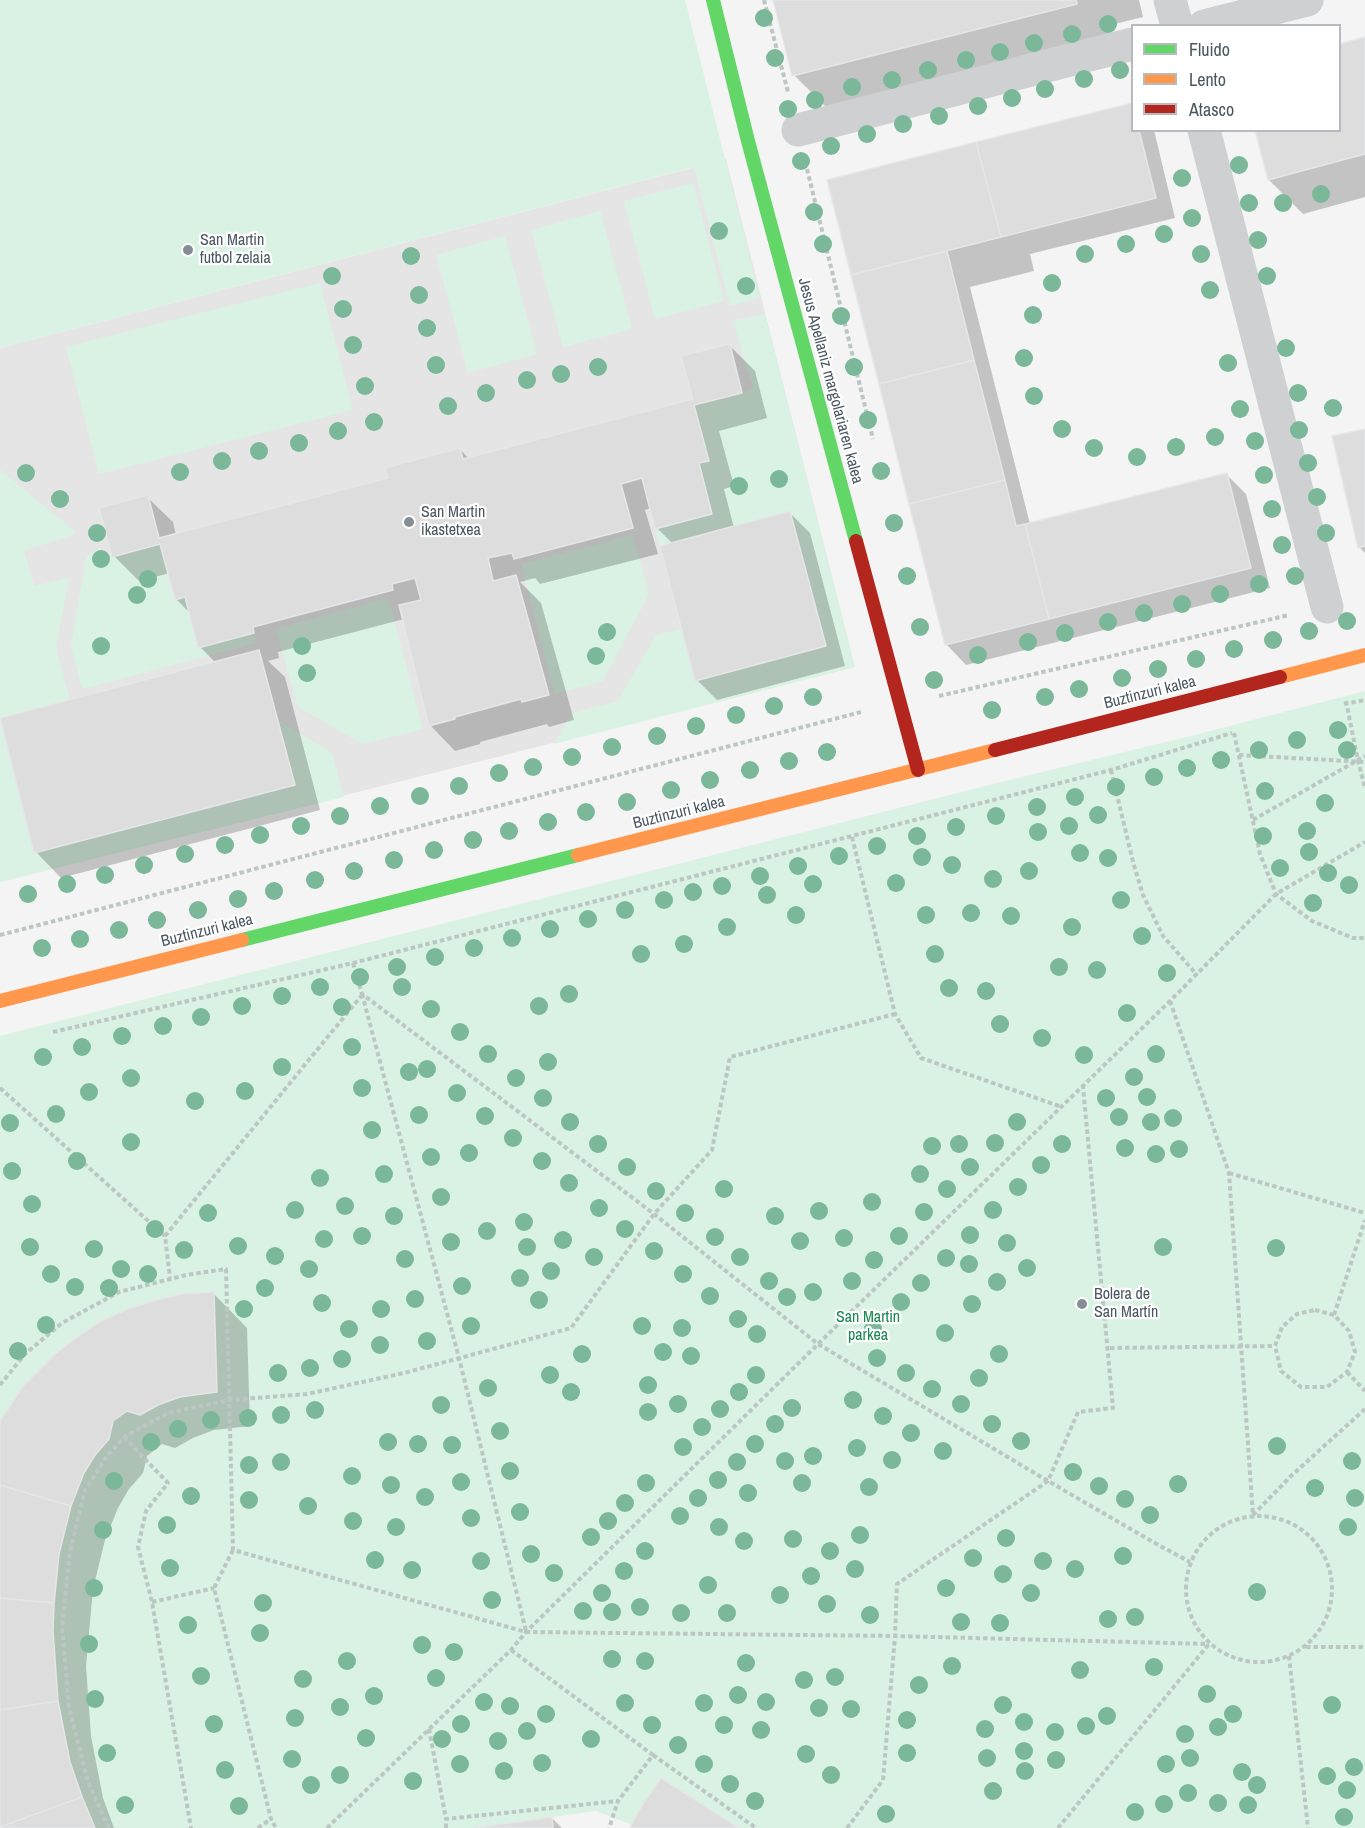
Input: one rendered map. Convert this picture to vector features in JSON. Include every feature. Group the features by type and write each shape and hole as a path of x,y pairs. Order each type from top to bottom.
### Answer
{"street":[{"name":"Jesus Apellaniz margolariaren kalea","path":"713,0 748,141 918,770"},
{"path":"1170,0 1176,24"},
{"path":"1212,24 1307,0"},
{"path":"798,130 1131,44"},
{"path":"1205,132 1327,607"},
{"name":"Buztinzuri kalea","path":"0,1000 918,770 1365,655"}],"path":[{"path":"764,0 874,442"},
{"path":"0,935 900,703 935,697 1327,607"},
{"path":"1336,707 1365,700"},
{"path":"1347,704 1365,788"},
{"path":"46,1033 353,963 852,837 1111,770 1245,730"},
{"path":"1234,733 1260,854 1276,894 1312,921 1353,938 1365,938"},
{"path":"1239,755 1365,762"},
{"path":"1252,820 1365,756"},
{"path":"1111,770 1143,895 1163,936 1197,975"},
{"path":"852,837 895,1014 921,1058 1062,1107"},
{"path":"327,1828 511,1650 526,1632 818,1344 1197,975 1276,894 1365,842"},
{"path":"353,963 459,1358 526,1632"},
{"path":"362,994 654,1214 818,1344 1048,1481 1190,1562"},
{"path":"165,1236 362,994"},
{"path":"1170,1001 1229,1173 1253,1516"},
{"path":"109,1828 87,1782 69,1707 62,1627 70,1551 85,1490 107,1456 124,1437 168,1413 229,1400 307,1394 404,1373 571,1328 654,1214 712,1150 730,1057 895,1014"},
{"path":"847,1828 883,1780 897,1584 1048,1481 1078,1412 1113,1408 1083,1086"},
{"path":"0,1088 165,1236 170,1278"},
{"path":"1229,1173 1365,1214"},
{"path":"1334,1315 1365,1220"},
{"path":"0,1385 25,1354 63,1323 118,1292 170,1278 226,1269 233,1550 214,1588 271,1819 276,1828"},
{"path":"1316,1310 1334,1315 1349,1331 1354,1352 1347,1372 1327,1388 1301,1387 1281,1371 1275,1346 1282,1327 1296,1314 1316,1310"},
{"path":"1110,1348 1275,1346"},
{"path":"1347,1372 1365,1391"},
{"path":"1253,1516 1291,1476 1365,1409"},
{"path":"124,1437 168,1483 146,1512 138,1547 152,1602 191,1828"},
{"path":"1253,1516 1283,1520 1310,1536 1327,1562 1332,1592 1324,1622 1305,1647 1289,1656 1261,1663 1233,1659 1209,1644 1196,1626 1187,1605 1185,1583 1190,1562 1205,1539 1226,1523 1253,1516"},
{"path":"233,1550 526,1632 895,1636 1209,1644"},
{"path":"152,1602 214,1588"},
{"path":"1058,1828 1209,1644"},
{"path":"1305,1647 1365,1647"},
{"path":"511,1650 756,1828"},
{"path":"1289,1656 1308,1828"},
{"path":"429,1729 446,1828"},
{"path":"609,1828 618,1801 653,1755"},
{"path":"446,1819 618,1801"},
{"path":"258,1828 271,1819"}],"shaded area":[{"name":"San Martin ikastetxea","path":"726,159 855,667 0,882 0,348"}],"green space":[{"name":"San Martin futbol zelaia","path":"0,0 685,0 760,298 730,306 694,167 0,348"},
{"path":"693,183 724,301 655,319 624,201"},
{"path":"600,211 632,329 563,347 531,230"},
{"path":"505,236 537,354 468,373 436,255"},
{"path":"320,283 353,410 99,474 66,347"},
{"path":"765,314 855,667 554,744 572,713 618,701 656,635 681,629 696,680 826,646 790,511 660,546 655,529 712,514 699,463 709,460 694,405 753,388 733,321"},
{"path":"0,470 75,531 74,535 24,550 34,586 69,578 56,648 70,700 0,718"},
{"path":"633,535 649,594 603,681 554,694 521,564"},
{"path":"160,544 175,600 185,597 198,648 254,633 256,643 82,689 71,647 86,557 99,548 112,557"},
{"path":"388,598 423,729 362,744 298,707 276,629"},
{"name":"San Martin parkea","path":"1365,691 1365,1828 739,1828 661,1778 639,1810 640,1828 596,1811 474,1828 95,1828 70,1762 58,1701 53,1631 59,1554 71,1506 84,1473 95,1455 109,1439 113,1421 127,1411 158,1405 180,1397 217,1391 214,1292 182,1294 156,1300 101,1321 54,1355 23,1386 0,1421 0,1036"},
{"path":"278,720 332,753 344,797 0,882 0,722 35,853 295,785"}],"building":[{"path":"773,0 1076,0 1077,4 792,76"},
{"path":"1365,37 1365,154 1268,180 1256,132 1341,132 1341,44"},
{"path":"1131,103 1131,132 1140,132 1156,198 1001,237 976,142"},
{"path":"976,142 1001,237 851,275 827,180"},
{"path":"947,251 974,360 879,384 851,275"},
{"path":"730,344 742,393 694,405 709,461 699,463 712,514 655,529 642,478 621,484 633,528 514,559 512,553 488,558 493,581 516,575 549,695 522,702 521,699 429,726 399,605 421,600 415,578 392,584 393,590 253,627 254,633 198,648 185,597 175,600 160,544 112,557 99,508 148,495 159,538 388,478 385,468 460,448 463,459 693,399 681,356"},
{"path":"974,360 1005,480 909,504 879,384"},
{"path":"1365,429 1365,546 1358,548 1332,436"},
{"path":"1227,473 1251,568 1049,619 1025,524"},
{"path":"1005,480 1016,526 1025,524 1049,619 945,645 909,504"},
{"path":"790,511 826,646 695,681 660,546"},
{"path":"259,650 295,785 34,853 0,718"},
{"path":"214,1292 217,1392 180,1397 140,1415 127,1411 113,1421 109,1439 95,1455 84,1473 71,1506 0,1485 0,1421 23,1386 54,1355 101,1321 128,1309 182,1294"},
{"path":"0,1485 71,1506 59,1554 54,1603 0,1598"},
{"path":"0,1598 54,1603 53,1631 58,1701 0,1710"},
{"path":"58,1701 70,1762 82,1797 0,1827 0,1710"},
{"path":"661,1778 739,1828 630,1828 639,1810"},
{"path":"82,1797 95,1828 0,1828 0,1827"},
{"path":"552,1817 553,1828 474,1828"}],"traffic: fast":[{"path":"713,0 748,141 856,541"},
{"path":"242,940 578,855"}],"traffic: slow":[{"path":"1280,677 1365,655"},
{"path":"578,855 995,750"},
{"path":"0,1001 242,940"}],"traffic: jam":[{"path":"856,541 918,770"},
{"path":"995,750 1280,677"}],"place":[{"name":"San Martin futbol zelaia","path":"188,250"},
{"name":"San Martin ikastetxea","path":"409,522"},
{"name":"Bolera de San Martín","path":"1082,1304"}]}
